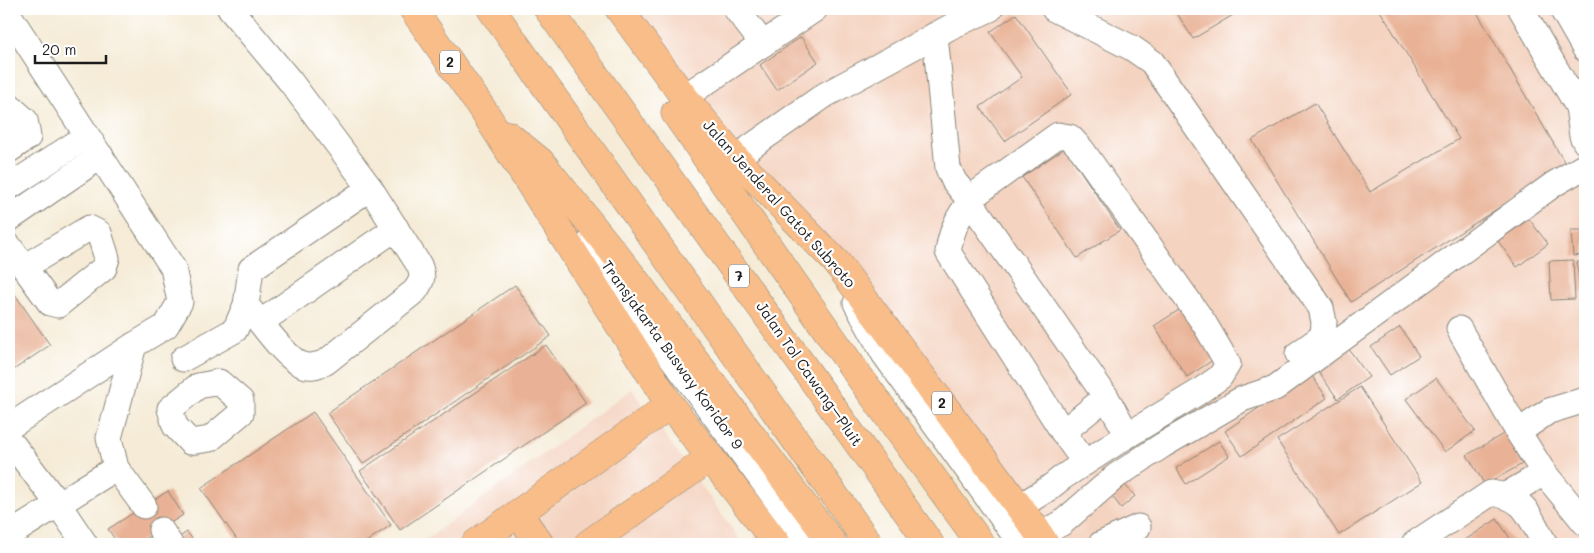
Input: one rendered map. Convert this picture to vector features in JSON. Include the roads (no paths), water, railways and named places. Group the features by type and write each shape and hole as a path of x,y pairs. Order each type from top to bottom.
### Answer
{"main road":[{"name":"2","path":"413,9 486,116 670,405 777,544"},
{"path":"491,9 869,544"},
{"name":"Jalan Tol Cawang–Pluit","path":"548,9 930,544"},
{"path":"598,9 650,82 685,126 856,372 981,544"},
{"name":"Jalan Jenderal Gatot Subroto","path":"619,9 684,98 735,158 837,263 1019,507 1035,541"},
{"path":"486,116 541,162 626,268 833,544"},
{"path":"475,544 670,405"},
{"path":"588,544 710,458"},
{"path":"518,514 540,544"}],"street":[{"path":"230,9 290,81 370,188 419,265 423,275 422,281 415,290 326,362 310,367 300,365 285,352 254,313 250,268 370,188"},
{"path":"736,9 763,44"},
{"path":"684,98 815,9"},
{"path":"735,158 825,95 990,9"},
{"path":"837,263 848,289 884,354 1035,541 1062,522 1116,476 1242,399 1266,378 1323,336 1324,322 1321,308 1152,62 1132,48 1054,9"},
{"path":"1521,9 1578,107 1584,138"},
{"path":"1562,9 1585,49"},
{"path":"1578,9 1585,21"},
{"path":"9,15 173,268 180,302 166,326 9,427"},
{"path":"935,36 948,168 954,181 970,201 1106,397 1128,435"},
{"path":"9,106 25,120 28,137 9,150"},
{"path":"1019,507 1128,435 1197,393 1220,377 1228,364 1204,323 1082,150 1070,137 1058,135 970,201 959,216 950,235 948,252 1063,432 1085,463"},
{"path":"9,187 87,136"},
{"path":"9,219 101,156"},
{"name":"Transjakarta Busway Koridor 9","path":"541,162 625,294 809,544"},
{"path":"1242,399 1275,388 1554,184 1585,166"},
{"path":"183,359 235,330 254,313 396,228"},
{"path":"9,246 24,267"},
{"path":"166,326 198,386"},
{"path":"1459,329 1518,432 1544,473 1585,523"},
{"path":"134,345 109,438 116,468 144,506"},
{"path":"1063,432 1106,397"},
{"path":"1518,432 1549,410 1585,400"},
{"path":"9,446 14,446 58,504 85,544"},
{"path":"9,535 116,468"},
{"path":"1506,495 1544,473"},
{"path":"1414,544 1491,493 1506,495 1522,505 1545,544"},
{"path":"1101,544 1138,527"}]}
